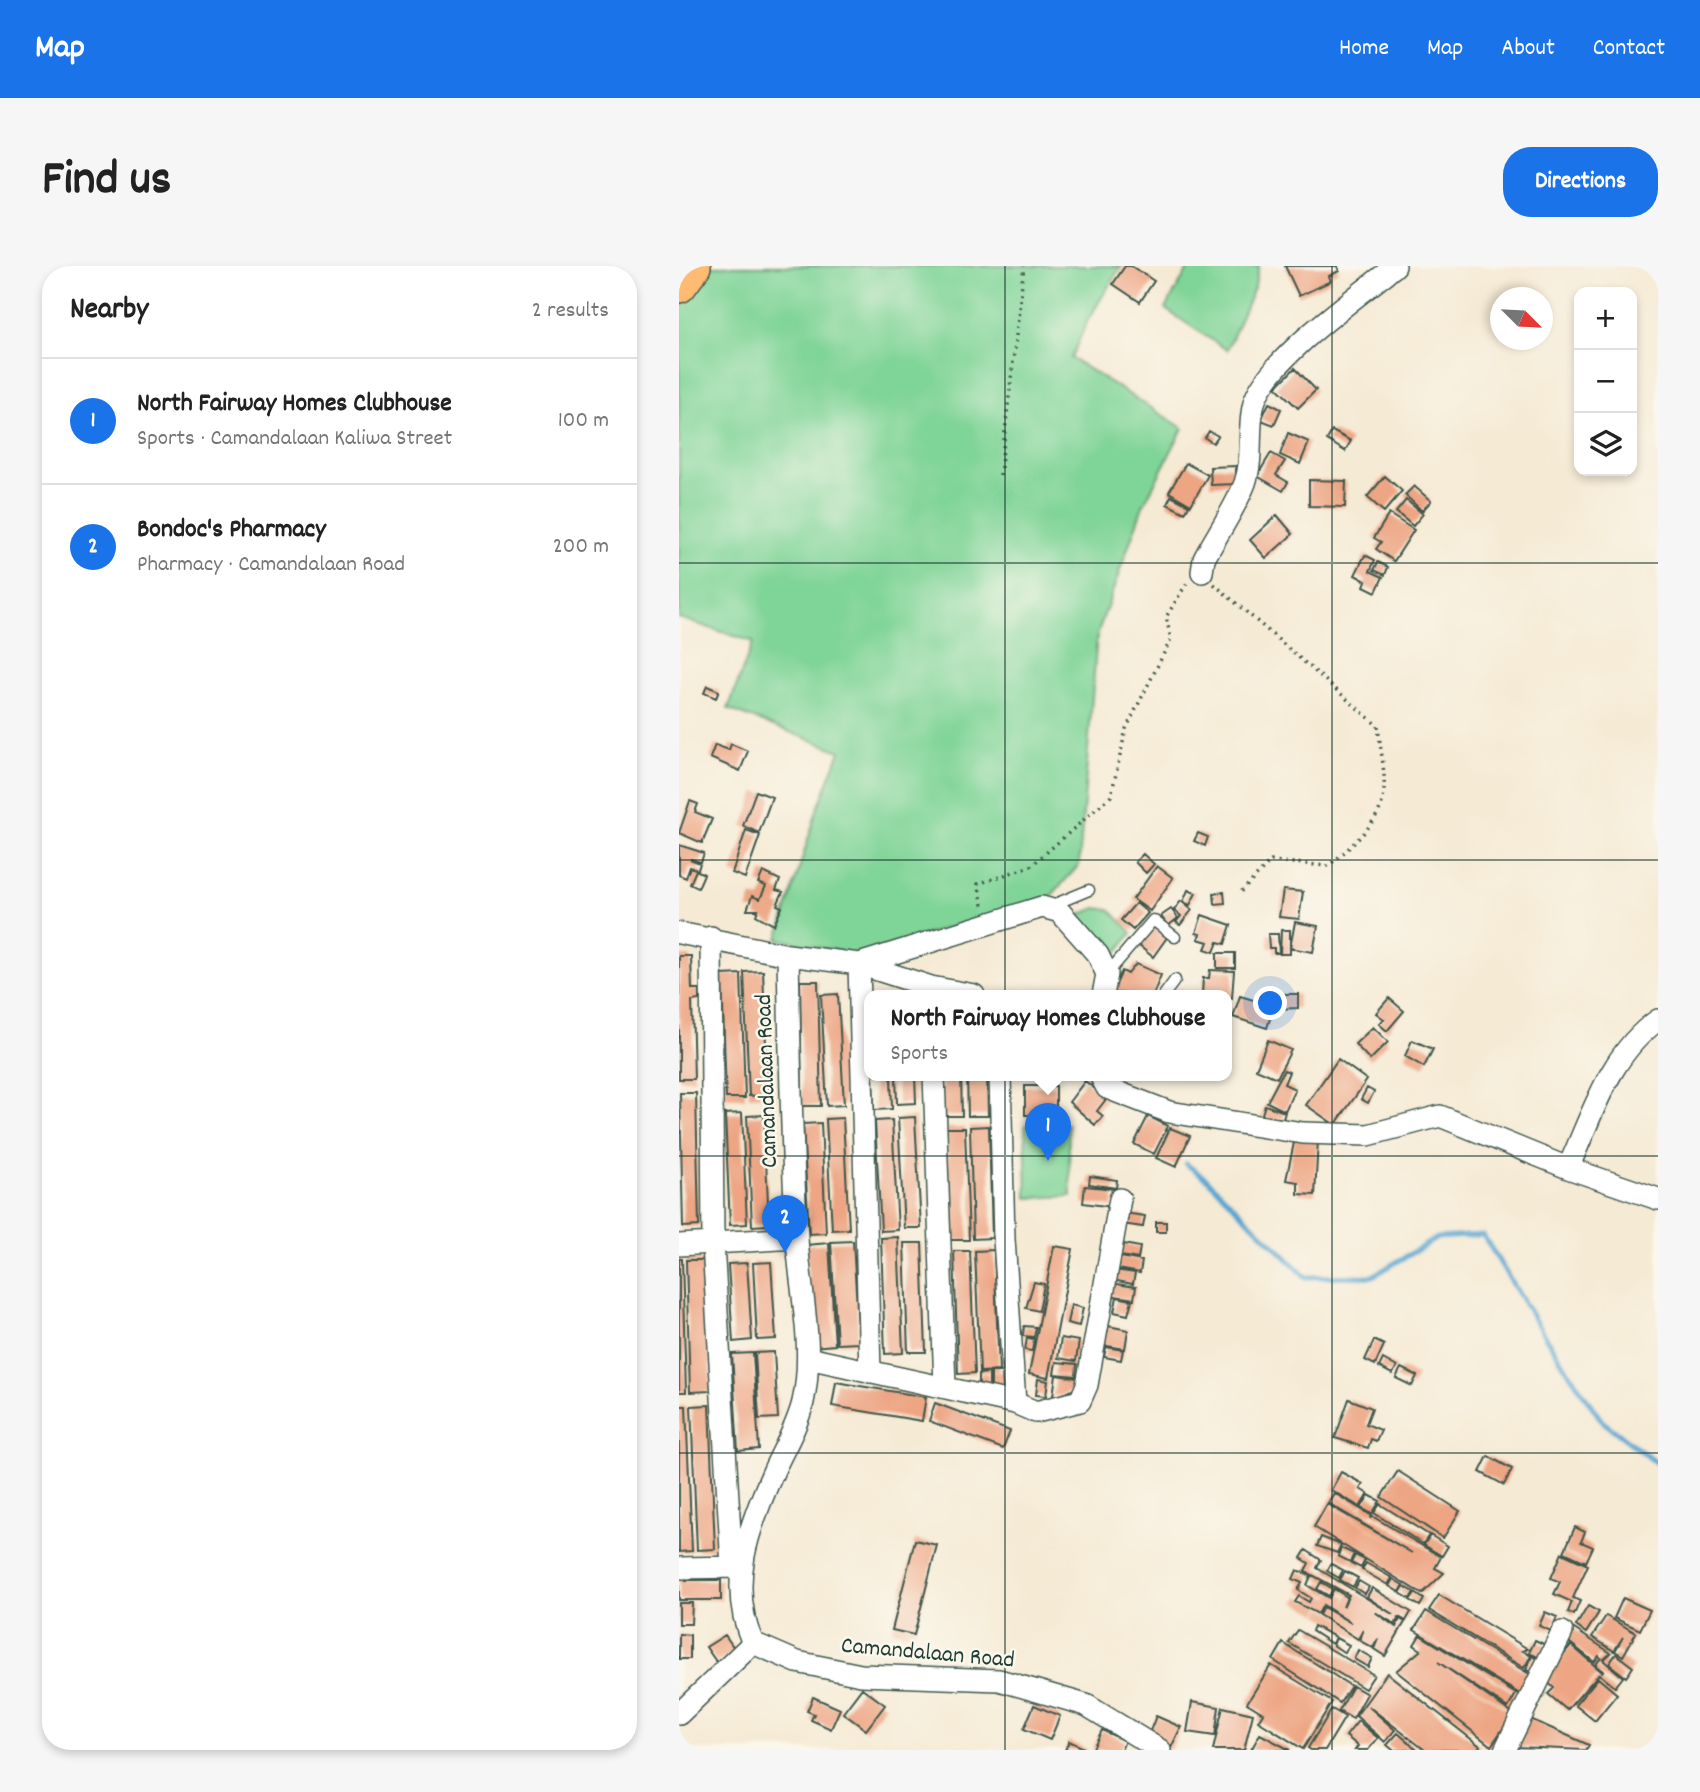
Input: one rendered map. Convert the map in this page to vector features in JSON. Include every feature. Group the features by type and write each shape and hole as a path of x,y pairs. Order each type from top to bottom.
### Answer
{"main road":[{"path":"679,285 693,266"}],"street":[{"path":"1202,572 1204,559 1245,483 1251,452 1254,403 1267,377 1287,356 1395,266"},
{"path":"859,964 1042,907 1060,912 1098,955 1107,974 1104,990"},
{"path":"679,933 711,937 788,955 859,964 928,990"},
{"path":"679,1568 736,1567 713,1244 711,937"},
{"name":"Camandalaan Road","path":"788,955 797,1238 808,1358 800,1411 736,1567 744,1625 753,1643 797,1662 861,1675 999,1680 1086,1705 1160,1750"},
{"path":"859,964 870,1372"},
{"path":"1568,1168 1620,1055 1635,1038 1658,1020"},
{"path":"934,1081 945,1387"},
{"path":"1000,1081 1003,1239 1016,1403"},
{"path":"1105,1081 1107,1087 1137,1102 1169,1112 1303,1133 1368,1135 1440,1116 1568,1168 1658,1199"},
{"path":"808,1358 1016,1403 1035,1412 1080,1401 1087,1385 1120,1199"},
{"path":"679,1245 797,1238"},
{"path":"1505,1750 1562,1632"},
{"path":"679,1714 753,1643"}],"lane":[{"path":"1052,909 1059,902 1089,890"},
{"path":"1107,974 1153,920 1175,937"},
{"path":"1168,990 1175,980"}],"path":[{"path":"1000,475 1024,266"},
{"path":"986,925 978,884 1031,866 1111,796 1126,729 1171,639 1166,617 1192,576 1202,572 1378,726 1383,800 1359,841 1328,866 1271,861 1241,892"}],"green space":[{"path":"709,266 1121,266 1088,320 1071,358 1183,428 1143,506 1097,635 1079,865 1050,897 859,955 778,939 816,813 840,751 728,709 753,642 679,618 679,309"},
{"path":"1190,266 1259,266 1255,286 1227,350 1165,309"},
{"path":"1096,908 1111,910 1132,933 1114,956 1074,917"},
{"path":"1068,1124 1071,1196 1027,1198 1025,1125"}],"building":[{"path":"1125,266 1131,266 1154,281 1140,302 1113,284"},
{"path":"1285,266 1337,266 1339,271 1329,276 1331,281 1299,296"},
{"path":"1295,368 1316,390 1298,408 1276,387"},
{"path":"1269,403 1281,409 1274,425 1261,420"},
{"path":"1209,431 1218,436 1213,443 1205,438"},
{"path":"1332,431 1351,441 1345,451 1327,440"},
{"path":"1288,433 1309,442 1300,464 1280,455"},
{"path":"1271,453 1285,461 1276,475 1288,482 1283,491 1257,476"},
{"path":"1186,463 1208,475 1191,505 1169,492"},
{"path":"1236,466 1236,484 1211,485 1210,467"},
{"path":"1385,476 1402,491 1384,512 1367,497"},
{"path":"1309,480 1346,481 1345,507 1309,506"},
{"path":"1414,486 1431,501 1422,511 1405,495"},
{"path":"1171,496 1189,505 1185,513 1167,504"},
{"path":"1406,500 1423,514 1413,526 1396,512"},
{"path":"1389,514 1414,530 1394,561 1376,549 1381,542 1374,538"},
{"path":"1277,515 1293,534 1266,558 1250,540"},
{"path":"1365,555 1375,560 1370,571 1383,577 1376,592 1364,586 1366,581 1355,575"},
{"path":"1378,562 1388,567 1385,575 1374,570"},
{"path":"707,686 719,691 716,698 704,693"},
{"path":"731,744 748,751 740,771 710,758 715,745 729,750"},
{"path":"756,791 772,797 759,833 743,826"},
{"path":"690,801 698,804 695,812 712,819 702,843 679,833"},
{"path":"746,830 760,835 745,878 732,873"},
{"path":"1198,833 1208,837 1205,846 1194,841"},
{"path":"679,845 704,853 701,862 690,859 700,863 698,870 690,867 686,878 679,875"},
{"path":"1143,854 1154,864 1146,873 1135,862"},
{"path":"1157,866 1173,878 1150,911 1133,899"},
{"path":"696,870 704,874 698,888 690,884"},
{"path":"763,872 780,880 776,890 783,892 777,905 782,907 774,925 756,915 758,910 747,910 752,896 760,899 766,886 758,883"},
{"path":"1188,890 1196,893 1190,905 1183,902"},
{"path":"1283,890 1303,892 1299,919 1279,917"},
{"path":"1224,892 1225,903 1215,904 1214,893"},
{"path":"1181,901 1192,910 1180,925 1176,922 1181,916 1174,910"},
{"path":"1136,903 1148,913 1133,930 1121,920"},
{"path":"1171,909 1178,918 1168,926 1161,916"},
{"path":"1202,915 1231,925 1225,944 1218,942 1214,952 1205,949 1208,942 1198,939 1200,934 1196,933"},
{"path":"1295,922 1318,926 1313,952 1290,948"},
{"path":"1153,925 1168,936 1153,957 1138,945"},
{"path":"1281,930 1290,930 1290,954 1280,954"},
{"path":"1268,934 1278,934 1279,953 1274,953 1274,948 1269,948"},
{"path":"1217,953 1235,953 1235,968 1217,968"},
{"path":"679,956 691,956 692,989 699,989 699,1000 692,1001 694,1079 679,1079"},
{"path":"1136,964 1161,975 1155,990 1113,990 1122,971 1128,974"},
{"path":"1210,970 1234,971 1232,998 1232,990 1202,990 1203,978 1209,978"},
{"path":"763,971 768,1095 749,1096 744,972"},
{"path":"741,974 745,1098 726,1098 722,975"},
{"path":"800,981 818,981 821,1106 802,1106"},
{"path":"838,994 844,1105 827,1106 821,995"},
{"path":"1275,994 1298,994 1298,1008 1276,1009"},
{"path":"1240,996 1274,1006 1267,1028 1233,1017"},
{"path":"1389,998 1404,1011 1387,1031 1379,1024 1384,1019 1376,1013"},
{"path":"1373,1027 1388,1042 1370,1060 1355,1044"},
{"path":"1268,1040 1291,1050 1277,1078 1256,1069"},
{"path":"1412,1040 1433,1049 1424,1067 1405,1056"},
{"path":"1338,1059 1367,1080 1335,1125 1306,1105"},
{"path":"1284,1070 1289,1072 1284,1084 1295,1089 1285,1111 1267,1102"},
{"path":"873,1081 891,1081 892,1109 874,1110"},
{"path":"896,1081 915,1081 916,1103 897,1104"},
{"path":"941,1081 961,1081 962,1116 942,1116"},
{"path":"967,1081 987,1081 988,1116 968,1116"},
{"path":"1085,1081 1107,1098 1097,1111 1103,1116 1095,1125 1069,1102"},
{"path":"1025,1086 1056,1086 1056,1115 1025,1115"},
{"path":"1367,1088 1374,1092 1368,1103 1361,1099"},
{"path":"680,1093 696,1093 699,1226 683,1227"},
{"path":"1265,1105 1285,1112 1283,1119 1278,1118 1277,1122 1261,1117"},
{"path":"742,1113 747,1224 730,1225 725,1114"},
{"path":"764,1115 769,1225 752,1226 747,1116"},
{"path":"1148,1116 1168,1126 1154,1154 1134,1144"},
{"path":"915,1117 921,1228 904,1228 898,1118"},
{"path":"843,1118 849,1229 832,1230 826,1119"},
{"path":"892,1120 898,1230 881,1231 875,1121"},
{"path":"821,1123 826,1233 809,1234 803,1124"},
{"path":"989,1126 992,1238 973,1239 970,1127"},
{"path":"946,1128 965,1128 969,1240 950,1240"},
{"path":"1170,1128 1190,1136 1176,1167 1156,1158"},
{"path":"1295,1138 1318,1140 1315,1195 1298,1194 1298,1182 1286,1180"},
{"path":"1090,1176 1117,1180 1116,1188 1089,1184"},
{"path":"1085,1186 1115,1189 1113,1207 1083,1203"},
{"path":"1124,1213 1145,1216 1143,1227 1122,1224"},
{"path":"1156,1222 1166,1222 1166,1232 1156,1232"},
{"path":"898,1237 903,1353 885,1354 881,1238"},
{"path":"853,1241 859,1343 837,1344 831,1242"},
{"path":"829,1243 835,1345 812,1347 806,1245"},
{"path":"904,1243 922,1243 926,1352 908,1352"},
{"path":"1118,1243 1140,1247 1138,1259 1116,1255"},
{"path":"1054,1246 1073,1249 1048,1378 1029,1374"},
{"path":"994,1250 999,1371 980,1372 975,1251"},
{"path":"954,1251 970,1251 975,1373 958,1374"},
{"path":"1115,1256 1142,1261 1140,1273 1113,1268"},
{"path":"679,1259 682,1259 686,1392 679,1392"},
{"path":"686,1260 707,1260 711,1391 690,1392"},
{"path":"771,1262 776,1339 757,1340 753,1263"},
{"path":"747,1263 752,1340 733,1342 728,1264"},
{"path":"1114,1270 1135,1273 1133,1284 1112,1280"},
{"path":"1034,1282 1044,1284 1039,1311 1026,1308"},
{"path":"1110,1283 1136,1287 1134,1299 1108,1295"},
{"path":"1117,1297 1132,1300 1128,1315 1114,1312"},
{"path":"1071,1305 1083,1308 1079,1326 1067,1323"},
{"path":"1098,1324 1128,1330 1125,1349 1095,1344"},
{"path":"1024,1326 1036,1327 1034,1337 1023,1336"},
{"path":"1027,1338 1034,1339 1032,1351 1025,1350"},
{"path":"1061,1338 1079,1341 1076,1361 1058,1358"},
{"path":"1374,1340 1384,1345 1375,1365 1365,1360"},
{"path":"1106,1347 1123,1350 1121,1360 1104,1357"},
{"path":"774,1352 778,1418 759,1419 755,1353"},
{"path":"753,1353 759,1449 738,1451 732,1354"},
{"path":"1383,1359 1397,1367 1392,1374 1379,1367"},
{"path":"1056,1362 1077,1364 1076,1376 1054,1374"},
{"path":"1401,1368 1417,1376 1412,1386 1396,1378"},
{"path":"991,1372 1006,1372 1005,1393 991,1393"},
{"path":"989,1373 989,1392 979,1391 979,1374"},
{"path":"1056,1375 1077,1378 1076,1388 1061,1396 1053,1396"},
{"path":"1038,1379 1048,1381 1046,1396 1036,1395"},
{"path":"836,1382 926,1397 922,1421 832,1406"},
{"path":"1349,1399 1372,1408 1366,1424 1381,1430 1376,1441 1371,1439 1368,1448 1335,1438"},
{"path":"935,1403 1010,1431 1003,1449 929,1421"},
{"path":"709,1405 715,1549 697,1550 691,1406"},
{"path":"679,1406 686,1406 692,1551 679,1552"},
{"path":"1488,1456 1512,1469 1504,1485 1480,1472"},
{"path":"1398,1471 1460,1511 1443,1538 1381,1497"},
{"path":"1341,1472 1363,1484 1360,1489 1368,1494 1360,1507 1331,1490"},
{"path":"1334,1493 1441,1557 1435,1568 1444,1573 1422,1594 1314,1527 1327,1504 1412,1553 1328,1503"},
{"path":"1369,1495 1380,1501 1372,1514 1361,1508"},
{"path":"1380,1504 1429,1535 1423,1544 1374,1513"},
{"path":"1575,1527 1585,1532 1581,1542 1593,1547 1586,1562 1564,1552"},
{"path":"1430,1535 1448,1546 1442,1556 1424,1545"},
{"path":"1321,1537 1341,1545 1337,1553 1317,1546"},
{"path":"915,1540 937,1545 914,1635 892,1630"},
{"path":"1341,1548 1354,1554 1350,1562 1338,1556"},
{"path":"1306,1550 1321,1560 1317,1568 1394,1615 1367,1597 1372,1588 1411,1612 1406,1621 1399,1617 1395,1624 1375,1612 1396,1627 1400,1619 1405,1622 1385,1656 1374,1649 1378,1639 1373,1648 1360,1641 1363,1630 1358,1639 1319,1615 1323,1607 1351,1623 1323,1605 1318,1614 1295,1602 1299,1596 1309,1602 1311,1598 1298,1590 1302,1583 1293,1579 1297,1570 1311,1576 1307,1585 1329,1598 1334,1589 1347,1597 1343,1607 1349,1595 1305,1571 1309,1563 1301,1558"},
{"path":"1562,1553 1588,1565 1573,1598 1580,1601 1574,1615 1568,1612 1572,1602 1554,1594 1560,1582 1551,1578"},
{"path":"1355,1555 1365,1560 1361,1568 1351,1563"},
{"path":"1366,1563 1392,1578 1388,1585 1362,1570"},
{"path":"1331,1564 1343,1570 1339,1578 1327,1571"},
{"path":"679,1571 686,1571 686,1580 721,1580 721,1600 679,1600"},
{"path":"1345,1571 1358,1578 1353,1587 1340,1580"},
{"path":"1393,1579 1403,1585 1399,1592 1389,1586"},
{"path":"1359,1581 1369,1587 1365,1594 1355,1588"},
{"path":"1321,1582 1333,1589 1329,1596 1317,1589"},
{"path":"1404,1586 1414,1592 1410,1599 1400,1593"},
{"path":"1415,1593 1424,1599 1420,1606 1410,1600"},
{"path":"1439,1595 1528,1649 1523,1651 1531,1656 1524,1668 1429,1610"},
{"path":"1623,1598 1650,1610 1640,1630 1614,1618"},
{"path":"679,1603 692,1603 691,1624 679,1624"},
{"path":"1588,1606 1599,1612 1586,1633 1576,1626"},
{"path":"1426,1611 1531,1675 1520,1694 1414,1630"},
{"path":"1545,1612 1557,1617 1551,1631 1539,1626"},
{"path":"1606,1616 1636,1633 1623,1656 1615,1651 1623,1637 1614,1651 1592,1637"},
{"path":"1314,1626 1335,1637 1332,1644 1312,1631"},
{"path":"1571,1627 1611,1653 1603,1660 1623,1677 1615,1687 1599,1674 1567,1710 1548,1694 1554,1688 1543,1678 1571,1645 1602,1672 1603,1671 1595,1665 1601,1658 1599,1656 1594,1662 1565,1639"},
{"path":"1298,1630 1374,1675 1365,1689 1289,1643"},
{"path":"679,1634 690,1635 690,1659 679,1659"},
{"path":"725,1635 736,1651 717,1663 706,1647"},
{"path":"1420,1635 1516,1694 1508,1708 1438,1662 1513,1714 1491,1746 1396,1671 1421,1650 1414,1645"},
{"path":"1336,1638 1349,1645 1345,1653 1333,1645"},
{"path":"1535,1640 1546,1645 1540,1658 1529,1653"},
{"path":"1283,1643 1351,1686 1340,1703 1273,1660"},
{"path":"1358,1650 1372,1658 1368,1667 1354,1659"},
{"path":"1616,1654 1633,1667 1626,1677 1609,1664"},
{"path":"1532,1656 1544,1661 1538,1675 1526,1670"},
{"path":"1271,1665 1332,1702 1303,1749 1258,1721 1263,1713 1247,1703"},
{"path":"1387,1673 1480,1746 1477,1750 1425,1750 1368,1706 1395,1730 1385,1742 1356,1716"},
{"path":"1598,1678 1617,1694 1595,1721 1575,1705"},
{"path":"1353,1686 1367,1694 1353,1719 1339,1711"},
{"path":"862,1688 885,1705 866,1730 843,1713"},
{"path":"813,1697 840,1709 831,1729 811,1720 814,1714 807,1711"},
{"path":"1192,1702 1219,1707 1215,1736 1187,1732"},
{"path":"1034,1705 1060,1716 1050,1740 1024,1729"},
{"path":"1223,1707 1253,1714 1244,1750 1213,1750"},
{"path":"1332,1709 1345,1717 1325,1750 1311,1750 1308,1748"},
{"path":"1156,1716 1181,1727 1170,1750 1146,1741"},
{"path":"1528,1718 1589,1745 1586,1750 1515,1747"},
{"path":"1358,1721 1378,1738 1368,1750 1355,1750 1358,1746 1346,1736"},
{"path":"1102,1730 1125,1741 1121,1750 1092,1750"},
{"path":"1398,1733 1417,1750 1393,1750 1387,1745"},
{"path":"1260,1734 1290,1750 1251,1750"},
{"path":"1069,1741 1088,1750 1065,1750"}],"waterway":[{"path":"1186,1164 1207,1179 1306,1277 1373,1276 1437,1238 1483,1235 1545,1337 1602,1421 1658,1464"}],"place":[{"name":"North Fairway Homes Clubhouse","path":"1048,1161"},
{"name":"Bondoc's Pharmacy","path":"785,1253"}]}
